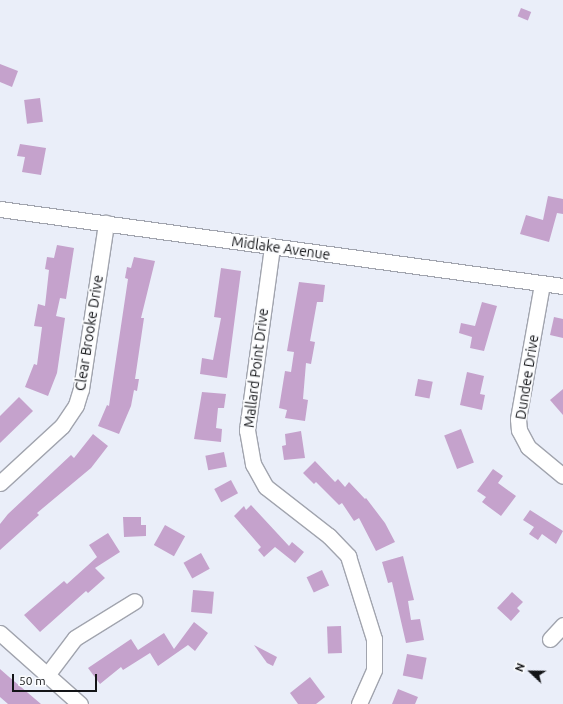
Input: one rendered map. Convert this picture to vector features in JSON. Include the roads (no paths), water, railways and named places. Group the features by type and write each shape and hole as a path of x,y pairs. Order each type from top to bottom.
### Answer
{"street":[{"name":"Midlake Avenue","path":"0,209 563,286"},
{"name":"Clear Brooke Drive","path":"0,483 62,426 76,405 81,389 106,224"},
{"name":"Mallard Point Drive","path":"272,247 247,430 253,464 266,487 329,536 348,556 358,581 374,639 374,670 359,704"},
{"name":"Dundee Drive","path":"542,284 518,419 519,430 528,447 563,476"},
{"path":"47,675 75,638 135,601"},
{"path":"550,639 563,626"},
{"path":"0,633 80,704"}]}
